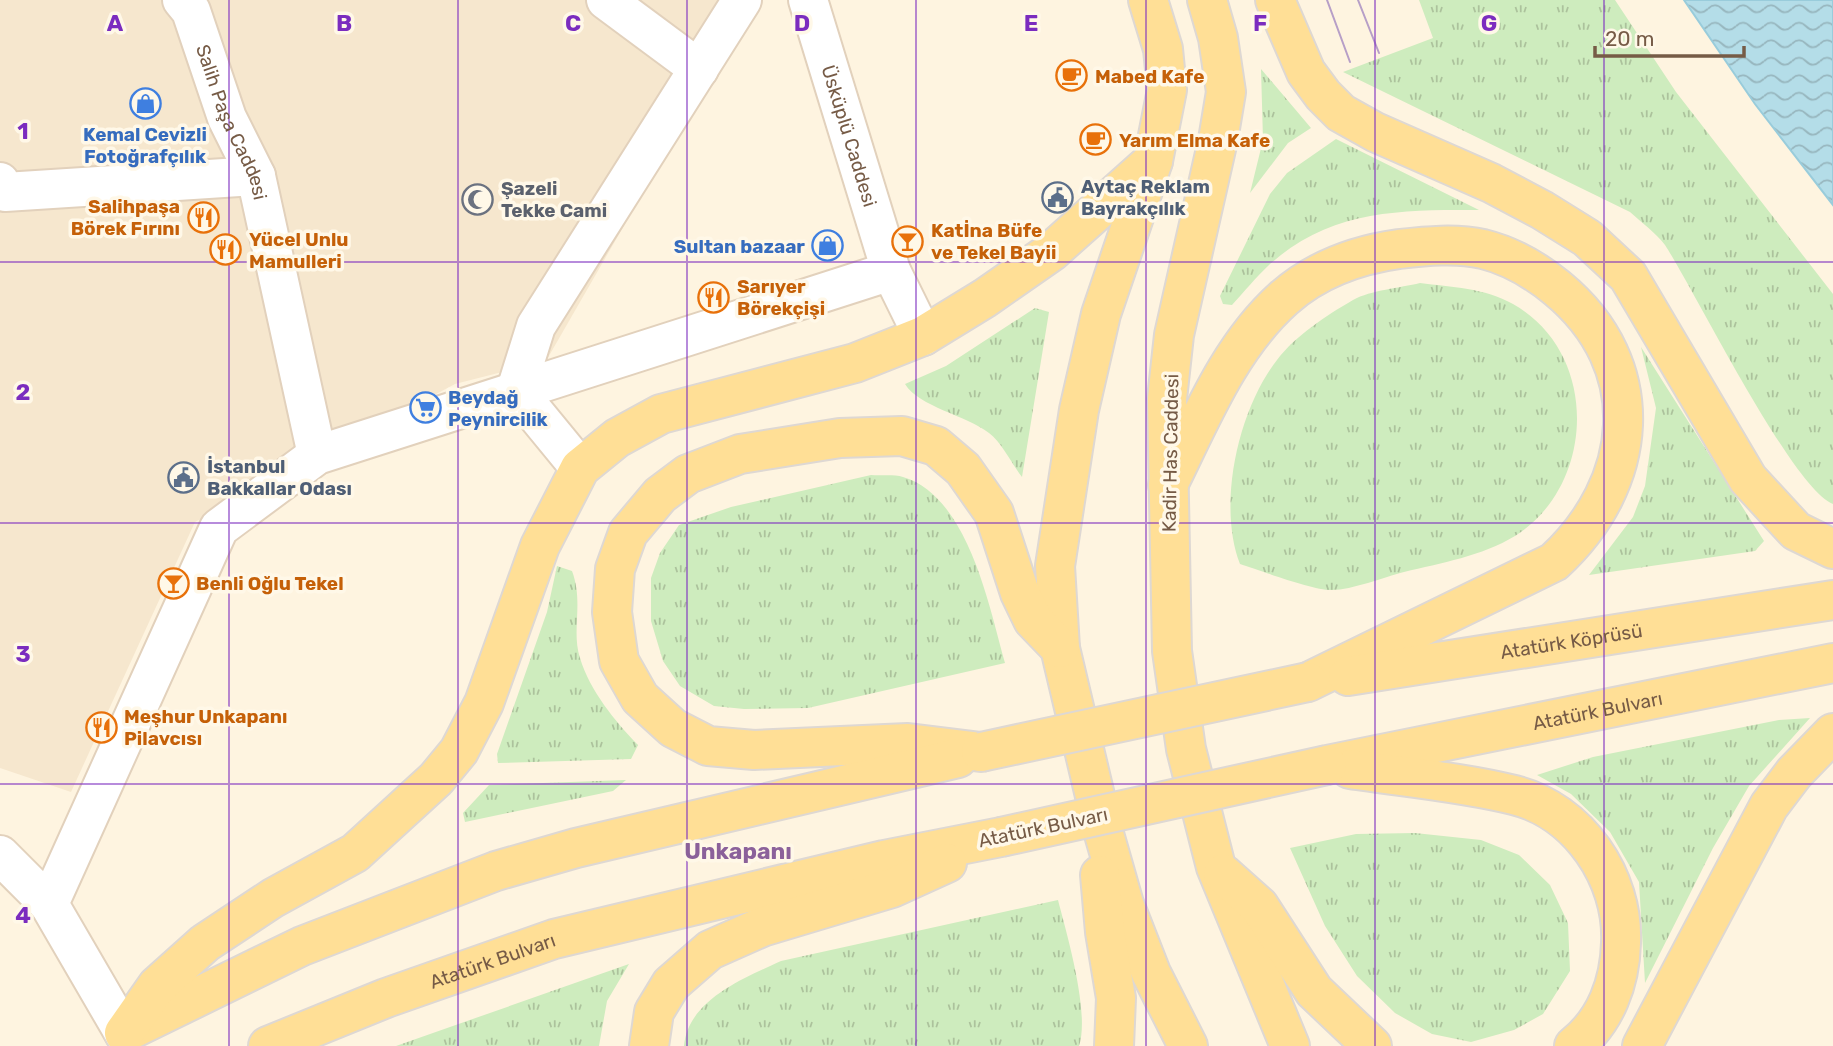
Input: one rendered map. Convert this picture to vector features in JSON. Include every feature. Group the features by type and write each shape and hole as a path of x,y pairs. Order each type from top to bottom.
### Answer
{"main road":[{"path":"1148,0 1163,49 1167,90 1153,161 1101,314 1079,410 1055,566 1060,648 1104,834 1124,904 1150,973 1188,1046"},
{"name":"Kadir Has Caddesi","path":"1207,0 1218,38 1226,92 1219,140 1174,335 1167,399 1172,651 1186,749 1216,867 1290,1046"},
{"path":"1275,0 1306,72 1323,95 1342,113 1375,132 1491,183 1542,210 1587,238 1628,276 1748,479 1796,531 1833,549"},
{"path":"114,1040 157,986 205,943 273,898 355,853 436,779 459,751 484,703 540,546 580,468 617,438 662,414 855,363 923,336 985,298 1051,252 1153,161"},
{"path":"114,1040 302,946 496,871 576,848 981,752 1308,682 1554,562 1577,541 1596,516 1617,469 1623,427 1619,380 1600,334 1574,302 1533,269 1483,249 1431,245 1377,252 1326,268 1283,298 1237,353 1168,485"},
{"path":"981,752 908,743 754,750 708,746 673,729 640,698 619,661 612,612 615,569 628,533 660,495 688,474 740,454 840,438 902,436 936,446 963,469 994,513 1020,593 1033,620 1060,648"},
{"name":"Atatürk Köprüsü","path":"1308,682 1833,600"},
{"name":"Atatürk Bulvarı","path":"268,1046 386,998 554,939 845,869 1327,765 1833,663"},
{"path":"1642,1046 1769,806 1794,773 1833,733"},
{"path":"1327,765 1514,795 1546,808 1585,839 1610,875 1622,922 1620,971 1607,1006 1583,1039 1574,1046"},
{"path":"1104,834 1099,882 1116,998 1114,1046"},
{"path":"649,1046 654,1012 671,984 710,950 762,927 892,888 1000,837"},
{"path":"1216,867 1259,906 1314,991 1371,1046"}],"street":[{"name":"Salih Paşa Caddesi","path":"182,0 191,12 227,118 257,176 317,455"},
{"path":"606,0 699,69"},
{"path":"516,390 536,326 742,0"},
{"name":"Üsküplü Caddesi","path":"808,0 891,271 923,336"},
{"path":"0,182 5,192 257,176"},
{"path":"49,904 219,528 317,455 891,271"},
{"path":"516,390 580,468"},
{"path":"0,855 49,904 114,1040"}],"shaded area":[{"path":"0,0 754,0 546,361 455,384 195,522 71,792 0,768"}],"green space":[{"path":"1419,0 1615,0 1676,92 1833,294 1833,504 1815,490 1770,428 1665,245 1630,212 1343,72 1433,38"},
{"path":"1261,69 1311,128 1288,143 1250,193 1263,140"},
{"path":"1336,139 1479,210 1395,213 1342,223 1293,247 1269,265 1232,305 1223,304 1220,296 1270,194 1287,173"},
{"path":"1420,283 1479,291 1513,304 1541,326 1561,354 1573,385 1577,419 1573,453 1561,485 1542,513 1515,536 1502,543 1461,558 1358,586 1324,589 1240,564 1233,540 1231,487 1242,431 1263,381 1293,343 1333,312 1368,294"},
{"path":"1035,308 1049,312 1022,477 1003,448 989,433 921,399 905,384 946,366"},
{"path":"1641,347 1764,541 1755,551 1589,575 1633,517 1645,486 1656,408"},
{"path":"871,475 903,477 925,488 944,506 960,529 983,584 1005,663 808,708 744,709 714,706 680,686 663,661 651,621 651,578 660,553 679,525 731,507"},
{"path":"557,566 572,571 577,594 580,658 604,705 638,745 631,759 498,763 497,754 547,612"},
{"path":"1810,718 1749,786 1713,848 1645,983 1639,882 1610,832 1571,794 1537,775 1593,757 1779,720"},
{"path":"626,780 613,791 465,822 463,813 489,785"},
{"path":"1415,833 1481,840 1519,855 1550,885 1568,923 1570,971 1543,1014 1514,1030 1471,1042 1432,1034 1395,1013 1357,976 1325,926 1290,848 1356,834"},
{"path":"1058,900 1080,995 1082,1032 1079,1046 684,1046 688,1030 707,1003 735,983 781,961"},
{"path":"629,964 607,1001 599,1046 396,1046"}],"water":[{"path":"1684,0 1833,0 1833,205 1755,104"}],"tram line":[{"path":"1327,0 1350,62"},
{"path":"1358,0 1379,53"}],"place":[{"name":"Mabed Kafe","path":"1072,76"},
{"name":"Kemal Cevizli Fotoğrafçılık","path":"145,103"},
{"name":"Yarım Elma Kafe","path":"1096,140"},
{"name":"Aytaç Reklam Bayrakçılık","path":"1058,197"},
{"name":"Şazeli Tekke Cami","path":"478,199"},
{"name":"Salihpaşa Börek Fırını","path":"203,217"},
{"name":"Katİna Büfe ve Tekel Bayii","path":"908,241"},
{"name":"Sultan bazaar","path":"828,246"},
{"name":"Yücel Unlu Mamulleri","path":"226,250"},
{"name":"Sarıyer Börekçişi","path":"714,297"},
{"name":"Beydağ Peynircilik","path":"425,408"},
{"name":"İstanbul Bakkallar Odası","path":"184,477"},
{"name":"Benli Oğlu Tekel","path":"173,583"},
{"name":"Meşhur Unkapanı Pilavcısı","path":"101,727"}],"district":[{"name":"Unkapanı","path":"738,851"}]}
